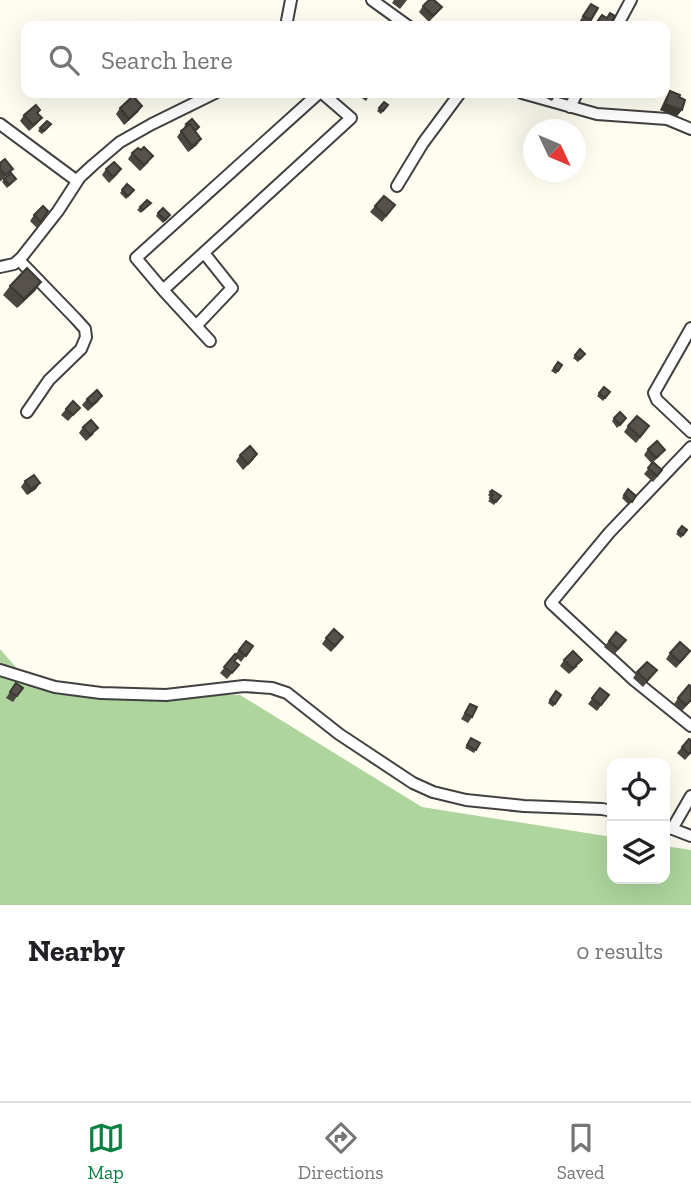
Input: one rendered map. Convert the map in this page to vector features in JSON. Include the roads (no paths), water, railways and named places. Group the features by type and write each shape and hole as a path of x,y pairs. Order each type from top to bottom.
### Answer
{"street":[{"path":"287,21 291,0"},
{"path":"372,0 401,21"},
{"path":"620,21 631,0"},
{"path":"0,267 19,260 58,211 77,181 120,142 205,98"},
{"path":"210,341 136,258 315,98"},
{"path":"163,290 351,118 327,98"},
{"path":"397,186 405,169 456,98"},
{"path":"539,98 597,114 667,119 691,129"},
{"path":"570,107 574,98"},
{"path":"0,124 77,181"},
{"path":"196,326 232,288 204,253"},
{"path":"19,260 85,329 86,337 81,349 49,380 27,412"},
{"path":"691,328 654,393 657,400 691,432"},
{"path":"691,447 609,533 551,603 634,680 691,726"},
{"path":"0,670 55,687 102,693 166,695 244,686 272,688 287,693 339,734 413,783 433,792 466,800 524,806 607,810"},
{"path":"670,824 691,796"},
{"path":"670,828 691,836"}]}
